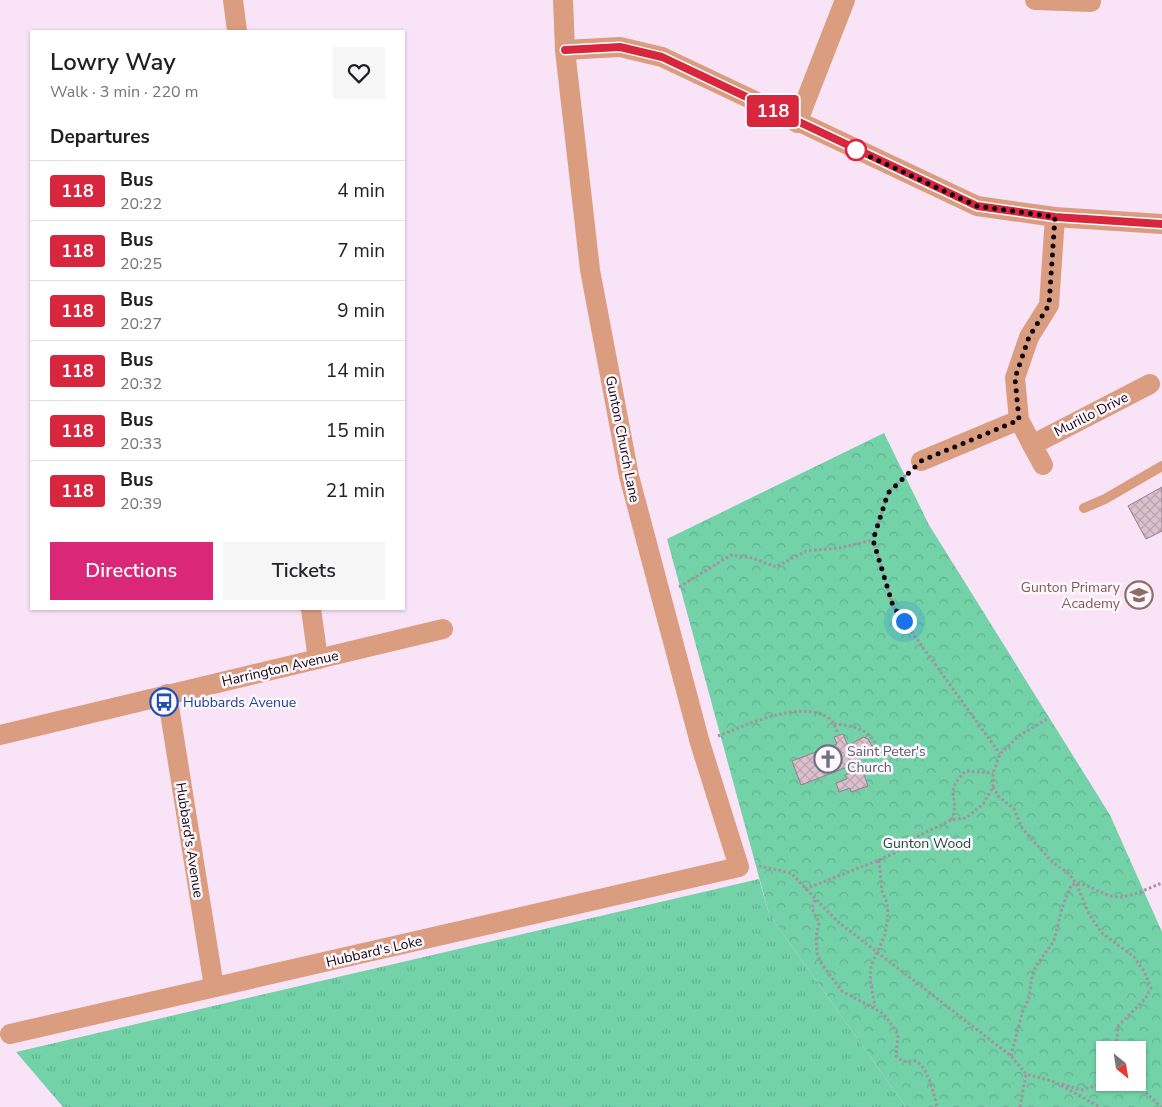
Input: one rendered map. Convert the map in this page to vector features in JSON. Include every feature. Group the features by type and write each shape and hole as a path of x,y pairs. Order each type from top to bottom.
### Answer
{"street":[{"path":"233,0 237,30"},
{"name":"Gunton Church Lane","path":"563,0 565,50 590,270 628,476 700,743 747,866"},
{"path":"797,123 845,0"},
{"path":"1035,0 1091,2"},
{"path":"565,50 620,47 662,57 797,123 977,206 1055,217 1162,224"},
{"path":"1043,465 1019,420 1015,378 1029,337 1049,305 1055,217"},
{"name":"Murillo Drive","path":"1032,445 1150,384"},
{"path":"921,461 1019,420"},
{"path":"312,610 318,659"},
{"name":"Harrington Avenue","path":"0,735 443,629"},
{"name":"Hubbard's Avenue","path":"167,694 214,987"},
{"name":"Hubbard's Loke","path":"10,1034 747,866"}],"lane":[{"path":"1084,508 1105,499 1162,466"}],"path":[{"path":"921,461 888,493 873,540 893,606 1000,754"},
{"path":"674,589 732,555 754,558 776,567 806,551 839,548 873,540"},
{"path":"716,737 760,719 792,712 816,711 832,720 839,736"},
{"path":"805,889 895,853 914,838 951,820 966,818 983,804 993,787 993,773 1000,754 1020,735 1049,718"},
{"path":"834,724 860,727 871,735 878,747"},
{"path":"951,820 955,812 952,790 955,780 966,771 993,773"},
{"path":"993,787 999,797 1014,809 1022,828 1047,857 1068,873 1076,883 1089,914 1102,933 1134,957 1144,970 1151,988 1145,999 1118,1026 1117,1041"},
{"path":"875,1007 870,980 871,966 885,935 888,916 887,903 882,891 879,860"},
{"path":"747,866 791,873 837,921 877,950 1011,1056 1026,1074 1081,1090 1096,1086"},
{"path":"1011,1056 1022,1013 1028,998 1032,975 1038,963 1054,942 1062,908 1071,885 1076,883 1088,886 1102,895 1121,897 1162,883"},
{"path":"815,900 812,908 819,923 816,936 817,953 821,963 842,991 852,998 875,1007 884,1014 898,1034 896,1056 902,1061 915,1061 922,1067 930,1083 937,1107"},
{"path":"1020,1107 1026,1074"},
{"path":"1055,1082 1100,1107"},
{"path":"1144,1091 1161,1107"}],"green space":[{"name":"Gunton Wood","path":"884,433 929,525 1110,815 1162,932 1162,1107 906,1107 769,914 667,539"},
{"path":"759,879 769,914 906,1107 63,1107 16,1052"}],"building":[{"path":"1162,487 1162,531 1146,539 1128,506"},
{"name":"Saint Peter's Church","path":"843,734 848,746 863,737 868,739 872,746 871,753 863,757 857,755 860,762 801,785 792,761 837,744 834,737"},
{"path":"862,769 868,786 851,792 850,788 839,792 836,783 847,779 845,775"}],"bus line":[{"name":"118","path":"565,50 620,47 662,57 797,123 977,206 1055,217 1162,224"}],"place":[{"name":"Gunton Primary Academy","path":"1139,595"},
{"name":"Hubbards Avenue","path":"164,702"},
{"name":"Saint Peter's Church","path":"828,759"}],"route":[{"path":"856,150 851,148 977,206 1055,217 1049,305 1029,337 1015,378 1019,420 921,461 888,493 873,540 893,606 904,621"}]}
